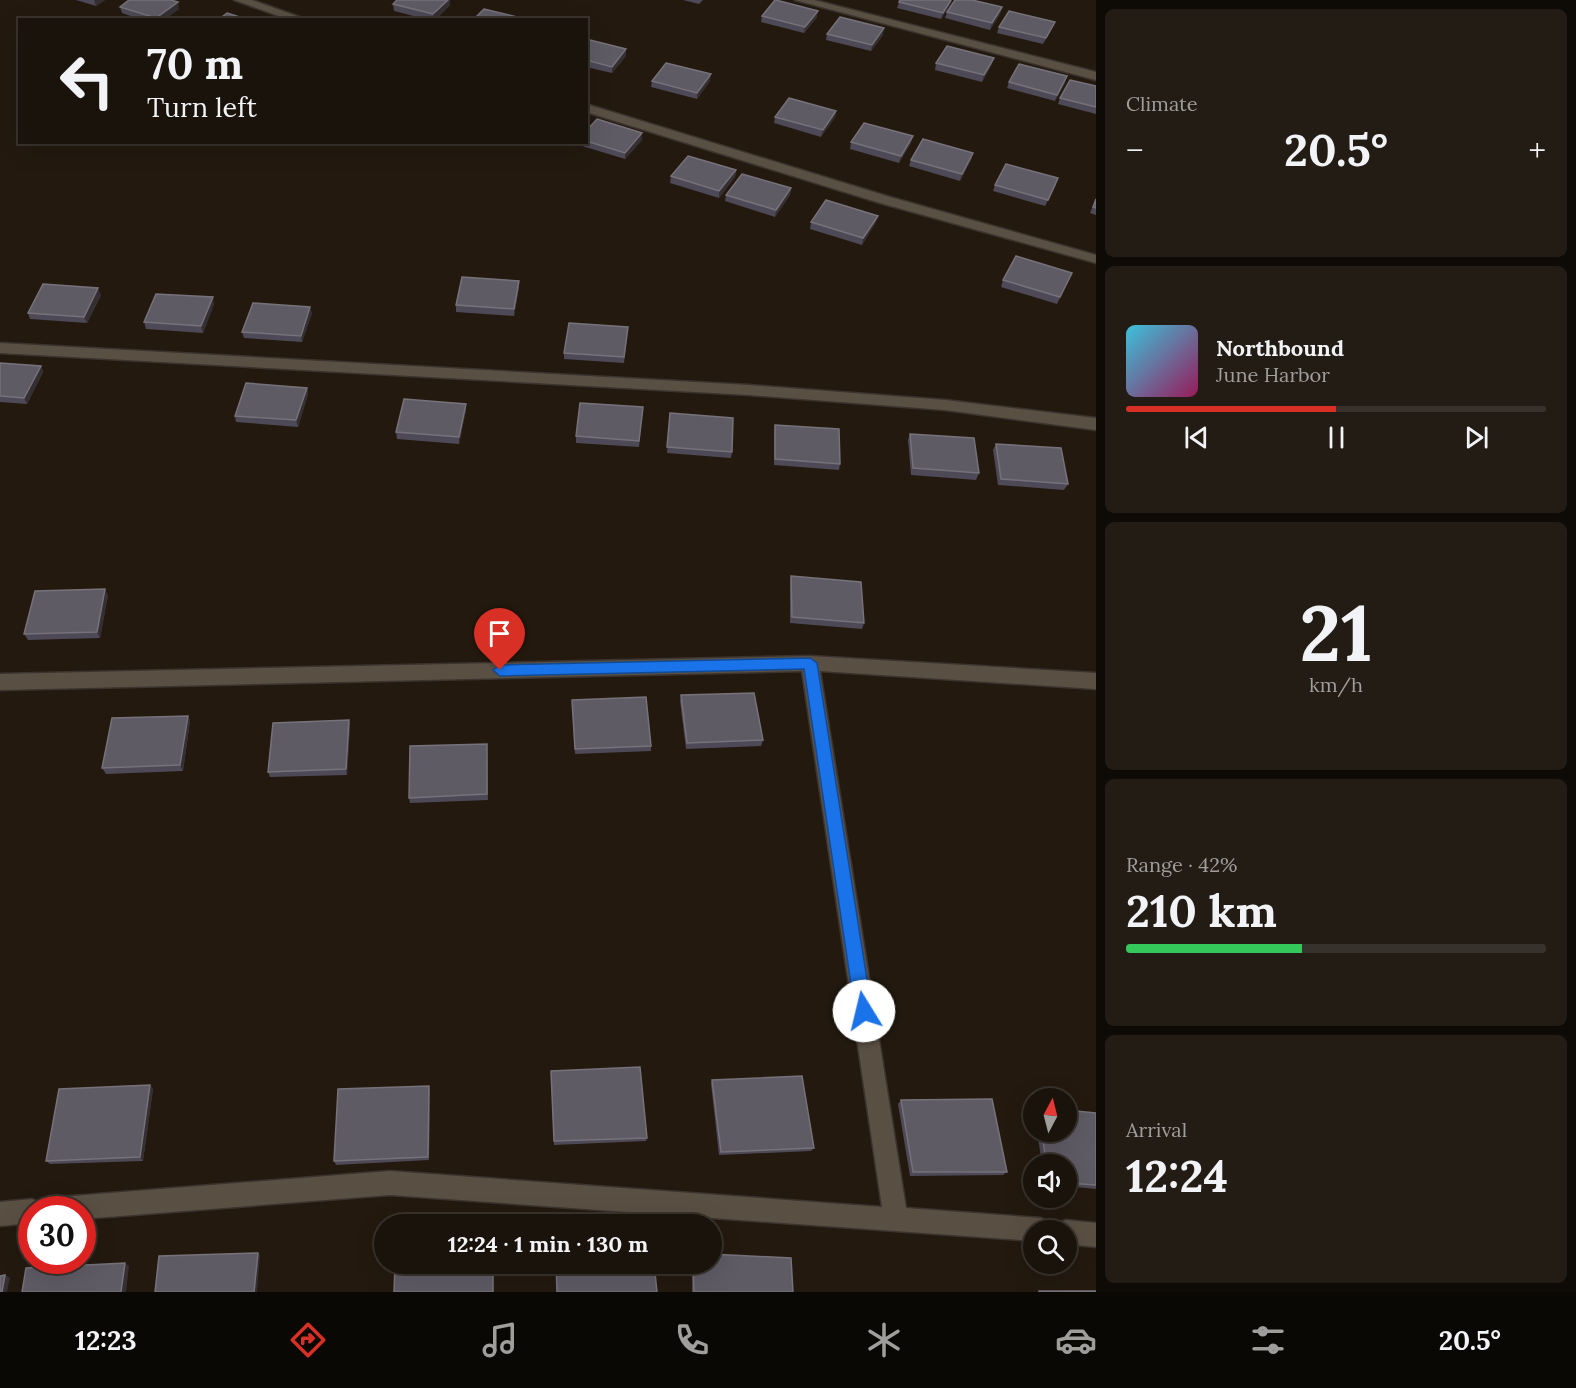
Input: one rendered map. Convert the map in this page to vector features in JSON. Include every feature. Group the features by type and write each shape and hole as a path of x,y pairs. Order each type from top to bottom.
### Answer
{"street":[{"path":"240,0 297,18"},
{"path":"801,0 1096,76"},
{"path":"588,109 885,200 1096,259"},
{"path":"0,348 749,390 945,405 1096,424"},
{"path":"0,682 810,663 1096,681"},
{"path":"810,663 896,1220"},
{"path":"96,1206 390,1183 1023,1229"},
{"path":"0,1214 18,1212"},
{"path":"1077,1233 1096,1235"}],"building":[{"path":"129,0 178,2 156,18 120,7"},
{"path":"397,0 448,0 433,14 393,4"},
{"path":"775,0 818,11 805,27 762,16"},
{"path":"900,0 951,0 943,13 899,2"},
{"path":"955,0 972,0 1002,7 992,23 947,12"},
{"path":"484,9 521,18 475,18"},
{"path":"1009,11 1055,22 1046,38 999,27"},
{"path":"227,13 243,18 221,18"},
{"path":"840,17 884,28 872,45 827,34"},
{"path":"588,40 626,49 612,67 588,61"},
{"path":"947,46 994,58 984,75 936,63"},
{"path":"666,63 711,74 697,93 652,81"},
{"path":"1019,64 1067,76 1057,95 1009,82"},
{"path":"1070,80 1096,86 1096,107 1060,98"},
{"path":"789,98 836,111 823,130 775,117"},
{"path":"597,119 642,133 625,153 588,142 588,129"},
{"path":"864,123 913,136 901,156 851,142"},
{"path":"923,139 973,153 962,174 911,160"},
{"path":"688,156 736,170 719,191 671,176"},
{"path":"1006,164 1058,178 1048,200 995,185"},
{"path":"742,174 791,188 776,210 726,195"},
{"path":"826,200 878,216 863,238 811,222"},
{"path":"1016,256 1072,273 1060,297 1003,280"},
{"path":"462,277 519,281 514,309 456,305"},
{"path":"43,284 98,288 84,317 28,313"},
{"path":"156,294 213,297 201,326 144,322"},
{"path":"253,303 310,307 301,336 242,332"},
{"path":"569,323 628,327 624,357 564,353"},
{"path":"0,363 41,366 24,398 0,396"},
{"path":"246,383 307,388 296,420 235,416"},
{"path":"404,399 466,404 459,437 396,432"},
{"path":"580,403 643,407 639,441 576,436"},
{"path":"670,413 733,418 732,452 667,447"},
{"path":"775,425 839,429 840,464 775,459"},
{"path":"910,434 974,438 979,473 913,468"},
{"path":"996,444 1061,448 1068,484 1001,479"},
{"path":"791,576 861,582 864,623 792,617"},
{"path":"105,589 97,632 24,634 35,591"},
{"path":"754,693 763,740 687,743 681,695"},
{"path":"646,697 651,746 575,749 572,700"},
{"path":"188,716 180,765 102,768 112,718"},
{"path":"349,720 346,769 268,772 273,723"},
{"path":"487,744 487,794 409,798 410,746"},
{"path":"640,1067 647,1138 554,1141 551,1071"},
{"path":"802,1076 814,1148 721,1152 712,1080"},
{"path":"150,1085 140,1157 46,1161 59,1089"},
{"path":"429,1086 428,1157 334,1161 338,1089"},
{"path":"992,1099 1007,1172 913,1172 901,1100"},
{"path":"1077,1111 1096,1113 1096,1185 1077,1184 1077,1154 1045,1154 1043,1142 1077,1142"},
{"path":"258,1253 254,1292 155,1292 159,1256"},
{"path":"722,1255 791,1258 793,1292 694,1292 693,1274 722,1274"},
{"path":"125,1263 121,1292 22,1292 25,1274 96,1274 96,1264"},
{"path":"395,1274 493,1274 493,1292 394,1292"},
{"path":"556,1274 655,1274 657,1292 557,1292"},
{"path":"5,1275 2,1292 0,1292 0,1276"},
{"path":"1096,1291 1096,1292 1039,1292"}],"route":[{"path":"500,670 810,663 864,1011"}]}
